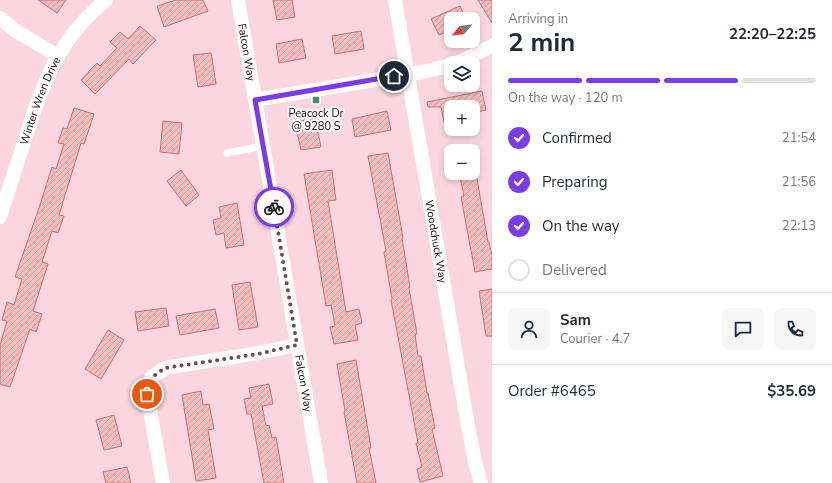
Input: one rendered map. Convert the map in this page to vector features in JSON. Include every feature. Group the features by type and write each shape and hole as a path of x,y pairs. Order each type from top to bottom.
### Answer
{"street":[{"name":"Winter Wren Drive","path":"0,218 4,194 47,77 67,41 80,24 106,0"},
{"name":"Falcon Way","path":"238,0 321,483"},
{"name":"Woodchuck Way","path":"395,0 468,426 481,483"},
{"path":"0,18 16,31 58,56"},
{"path":"471,56 492,46"},
{"path":"255,100 444,67"},
{"path":"163,483 147,394 151,378 165,368 258,354 297,345"}],"lane":[{"path":"227,153 263,146"}],"building":[{"path":"38,0 66,0 57,13"},
{"path":"176,0 203,0 208,11 164,27 157,6"},
{"path":"273,0 292,0 295,17 277,20"},
{"path":"478,0 492,0 492,23"},
{"path":"460,6 463,12 447,12"},
{"path":"444,13 444,33 439,35 431,19"},
{"path":"140,26 156,40 133,64 129,59 95,94 81,80 97,63 100,66 117,48 110,42 120,32 128,39"},
{"path":"361,31 364,49 335,54 332,36"},
{"path":"302,39 306,58 279,63 276,44"},
{"path":"211,53 216,84 198,87 193,55"},
{"path":"482,91 486,110 480,111 480,100 444,100 444,121 441,107 428,107 427,102"},
{"path":"74,108 94,114 84,144 81,143 59,215 64,216 58,233 52,231 42,262 48,264 33,311 42,314 36,332 30,329 10,387 0,384 0,345 7,321 2,320 7,302 14,305 22,279 15,277 52,167 56,169 64,144 58,143 63,128 67,129"},
{"path":"387,111 391,130 355,137 352,119"},
{"path":"315,118 321,147 301,150 295,122"},
{"path":"163,121 182,123 179,154 160,152"},
{"path":"388,153 403,238 409,288 417,334 415,334 418,356 421,356 435,428 432,429 443,476 420,482 417,469 422,467 416,443 418,443 391,300 384,252 386,251 368,156"},
{"path":"181,170 199,195 186,206 167,181"},
{"path":"332,170 336,200 328,201 346,312 359,309 362,323 355,325 358,340 334,344 330,327 335,326 331,305 326,306 304,174"},
{"path":"461,180 477,180 488,242 492,255 492,269 475,272 461,197 464,196"},
{"path":"237,203 244,245 226,248 224,233 216,235 213,220 221,218 219,207"},
{"path":"250,282 258,327 239,330 232,285"},
{"path":"492,289 492,336 486,336 479,291"},
{"path":"166,308 169,326 138,331 135,312"},
{"path":"215,309 219,328 180,335 176,316"},
{"path":"108,330 124,340 101,379 85,369"},
{"path":"356,360 371,448 369,448 376,483 357,483 344,412 337,364"},
{"path":"269,384 273,404 262,406 266,426 269,425 272,438 276,437 284,483 264,483 251,414 247,414 244,399 251,398 249,388"},
{"path":"201,391 203,405 209,404 214,429 208,430 216,478 196,481 182,395"},
{"path":"114,415 122,446 104,450 96,420"},
{"path":"127,467 131,483 106,483 103,472"}],"way so far":[{"path":"147,394 151,378 165,368 258,354 297,345 274,207"}],"place":[{"name":"Peacock Dr @ 9280 S","path":"316,100"}],"route":[{"path":"274,207 255,100 394,76"}]}
